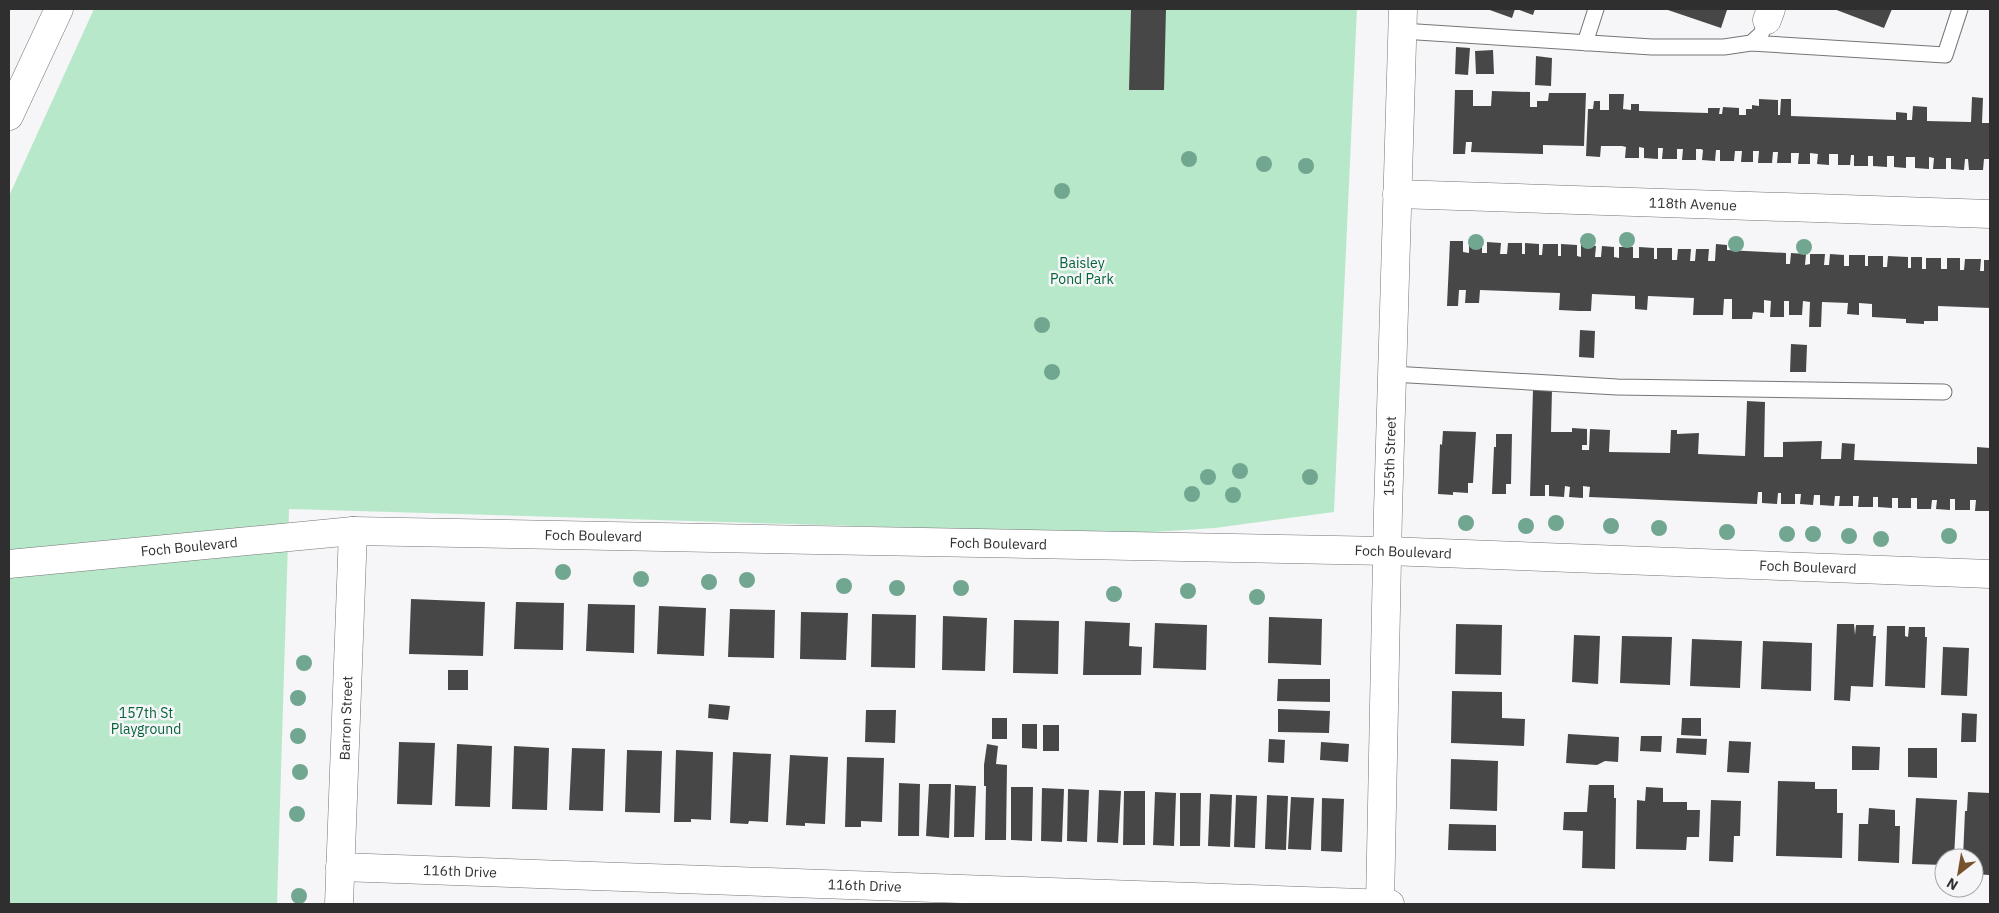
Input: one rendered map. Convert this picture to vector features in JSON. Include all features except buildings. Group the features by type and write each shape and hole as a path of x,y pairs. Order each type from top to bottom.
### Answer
{"street":[{"path":"9,116 59,9"},
{"name":"155th Street","path":"1380,904 1396,194 1403,20"},
{"name":"118th Avenue","path":"1396,194 1990,214"},
{"name":"Foch Boulevard","path":"9,564 353,531 1387,551 1990,574"},
{"name":"Barron Street","path":"339,904 353,531"},
{"name":"116th Drive","path":"340,867 1390,904"}],"lane":[{"path":"1585,43 1596,9"},
{"path":"1403,20 1585,43 1652,48 1724,46 1751,43 1945,55 1960,9"},
{"path":"1751,43 1761,34 1769,14"},
{"path":"1392,374 1617,387 1944,392"}],"green space":[{"name":"Baisley Pond Park","path":"94,9 1357,9 1334,512 1215,528 1123,534 289,509 277,904 9,904 9,196"}],"park label":[{"name":"157th St Playground","path":"146,722"}]}
